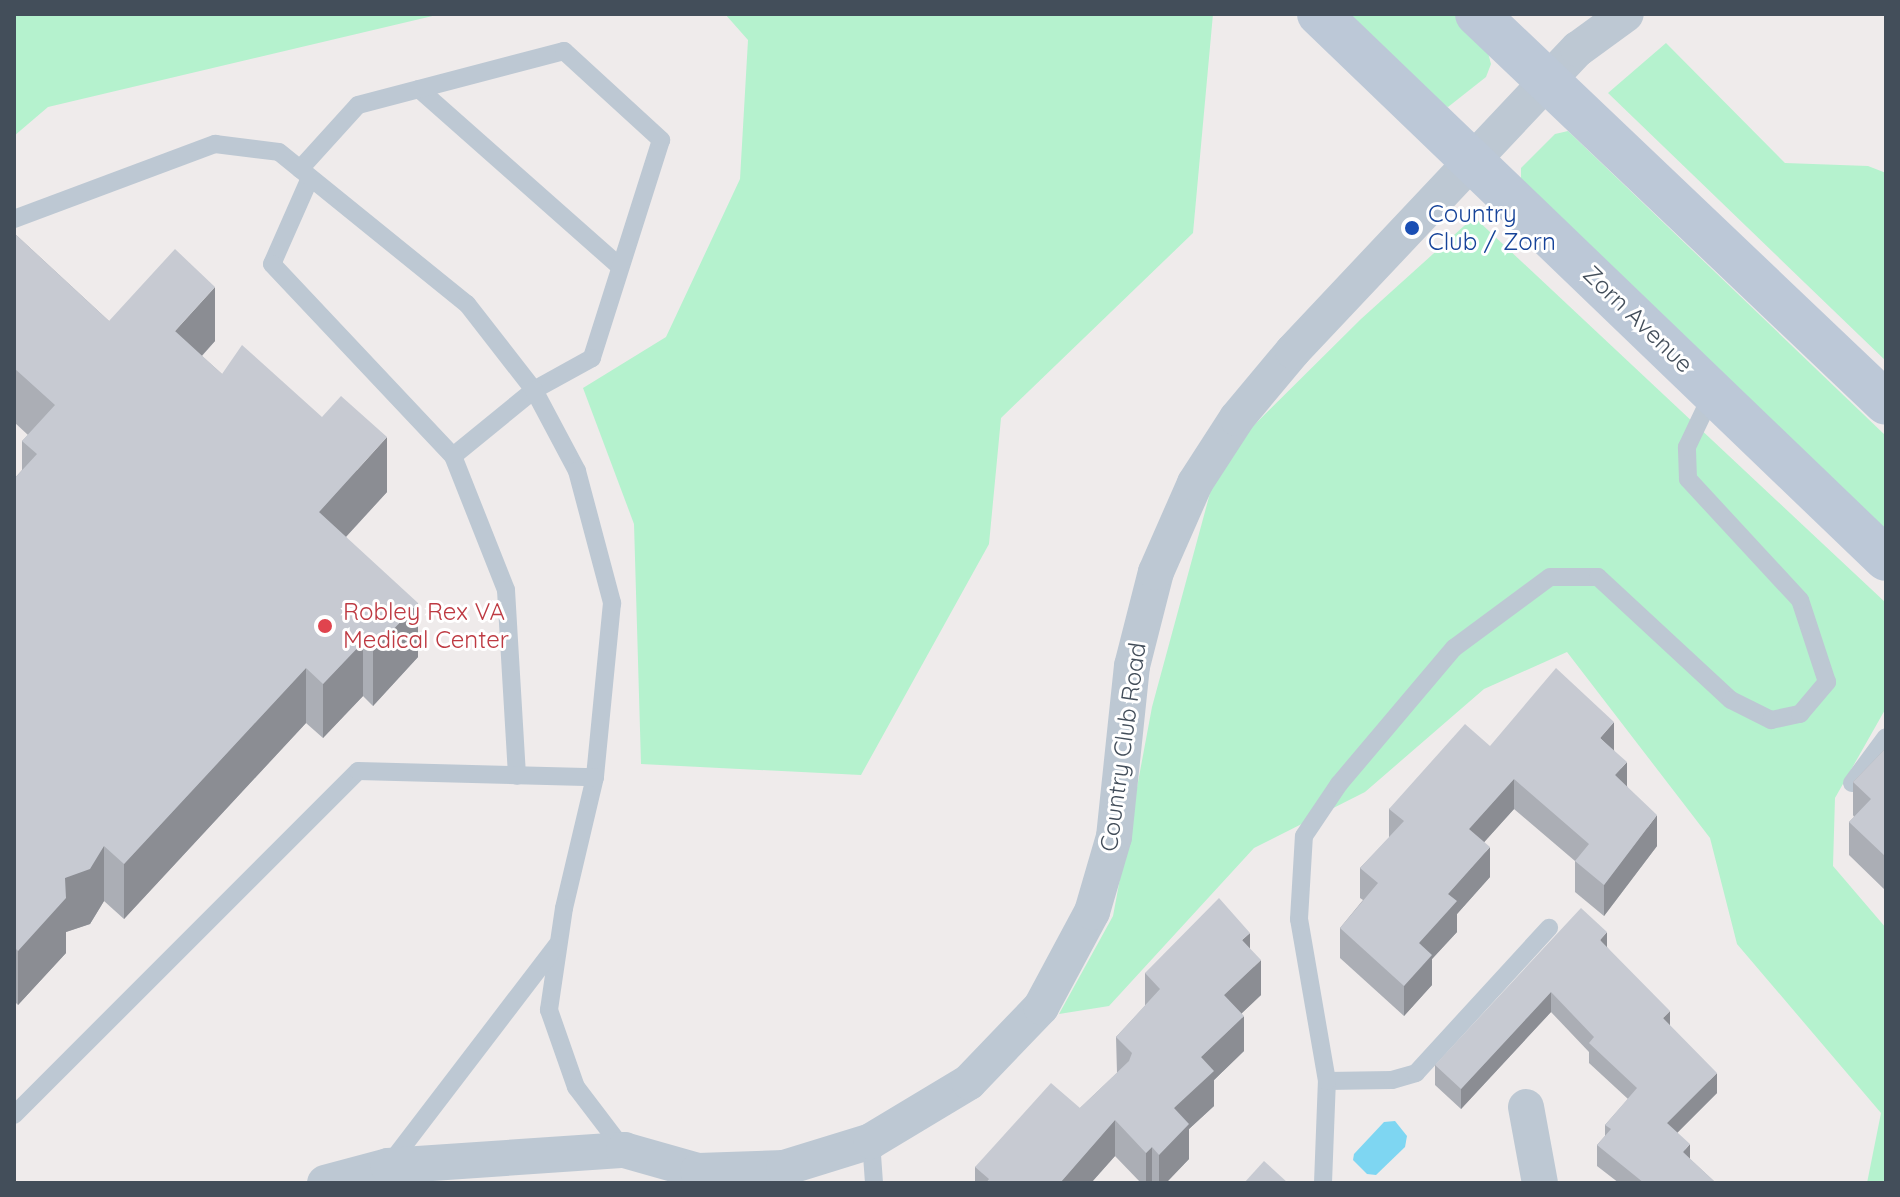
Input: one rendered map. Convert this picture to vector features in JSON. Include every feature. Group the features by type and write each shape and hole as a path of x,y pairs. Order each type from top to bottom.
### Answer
{"main road":[{"name":"Zorn Avenue","path":"1319,14 1886,559"},
{"path":"1477,14 1886,403"}],"street":[{"name":"Country Club Road","path":"325,1183 388,1166 624,1150 724,1173 784,1168 871,1141 969,1082 1017,1036 1062,976 1092,912 1114,837 1132,666 1156,572 1195,483 1237,418 1293,351 1578,49 1626,14"},
{"path":"1526,1107 1540,1183"}],"lane":[{"path":"453,456 534,390 592,358 661,140 564,51 358,105 305,173 272,264 453,456 506,590 517,776"},
{"path":"419,89 620,267"},
{"path":"14,219 215,144 279,152 467,304 534,390 577,471 612,603 595,777 559,943 549,1010 576,1087 624,1150"},
{"path":"1323,1183 1327,1081 1299,919 1304,836 1339,784 1454,648 1550,577 1598,577 1731,700 1771,720 1800,714 1827,682 1800,600 1688,479 1687,447 1713,392"},
{"path":"1852,783 1886,737"},
{"path":"14,1115 358,771 595,777"},
{"path":"1327,1081 1392,1080 1416,1073 1549,928"},
{"path":"388,1166 559,943"},
{"path":"871,1141 874,1183"}],"green space":[{"path":"14,14 441,14 48,107 14,136"},
{"path":"725,14 1213,14 1193,233 1001,418 989,544 861,775 641,764 634,524 583,388 666,337 740,179 748,40"},
{"path":"1342,14 1454,14 1487,49 1491,64 1486,77 1448,107 1432,99"},
{"path":"1666,43 1785,163 1868,166 1886,173 1886,361 1608,93"},
{"path":"1568,131 1886,436 1886,541 1521,181 1521,168 1555,134"},
{"path":"1474,217 1886,603 1886,708 1835,798 1833,866 1886,928 1886,1183 1867,1183 1881,1113 1737,944 1710,838 1567,652 1484,689 1365,792 1254,848 1109,1006 1059,1014 1113,916 1152,707 1219,460 1361,319"}],"water":[{"path":"1395,1121 1407,1136 1405,1147 1376,1175 1367,1174 1353,1160 1354,1154 1384,1122"}],"building":[{"path":"14,233 109,321 175,249 215,287 175,331 222,374 242,345 322,417 341,396 387,437 319,512 418,603 373,651 363,642 323,684 306,668 124,864 104,846 90,869 65,878 66,898 18,951 14,947 14,479 37,454 22,441 55,405 14,368"},
{"path":"1556,668 1614,722 1600,738 1627,762 1615,775 1657,815 1604,885 1575,861 1589,844 1514,779 1469,829 1490,847 1448,894 1457,901 1419,943 1432,955 1404,986 1340,928 1378,883 1360,868 1404,821 1389,809 1465,724 1490,746"},
{"path":"1886,748 1886,857 1849,822 1871,799 1853,782"},
{"path":"1219,898 1250,933 1242,940 1261,960 1224,995 1244,1016 1201,1057 1214,1071 1174,1108 1189,1124 1159,1155 1152,1147 1146,1153 1115,1120 1060,1183 986,1183 989,1179 975,1167 1051,1083 1080,1108 1129,1061 1132,1053 1116,1037 1160,989 1145,973"},
{"path":"1581,908 1607,932 1600,940 1670,1011 1663,1018 1717,1073 1667,1123 1690,1144 1683,1152 1716,1183 1644,1183 1597,1145 1611,1129 1605,1125 1637,1088 1589,1043 1594,1037 1551,992 1461,1089 1435,1065"},
{"path":"1264,1161 1288,1183 1244,1183"}],"place":[{"name":"Country Club / Zorn","path":"1412,228"},
{"name":"Robley Rex VA Medical Center","path":"325,626"}]}
